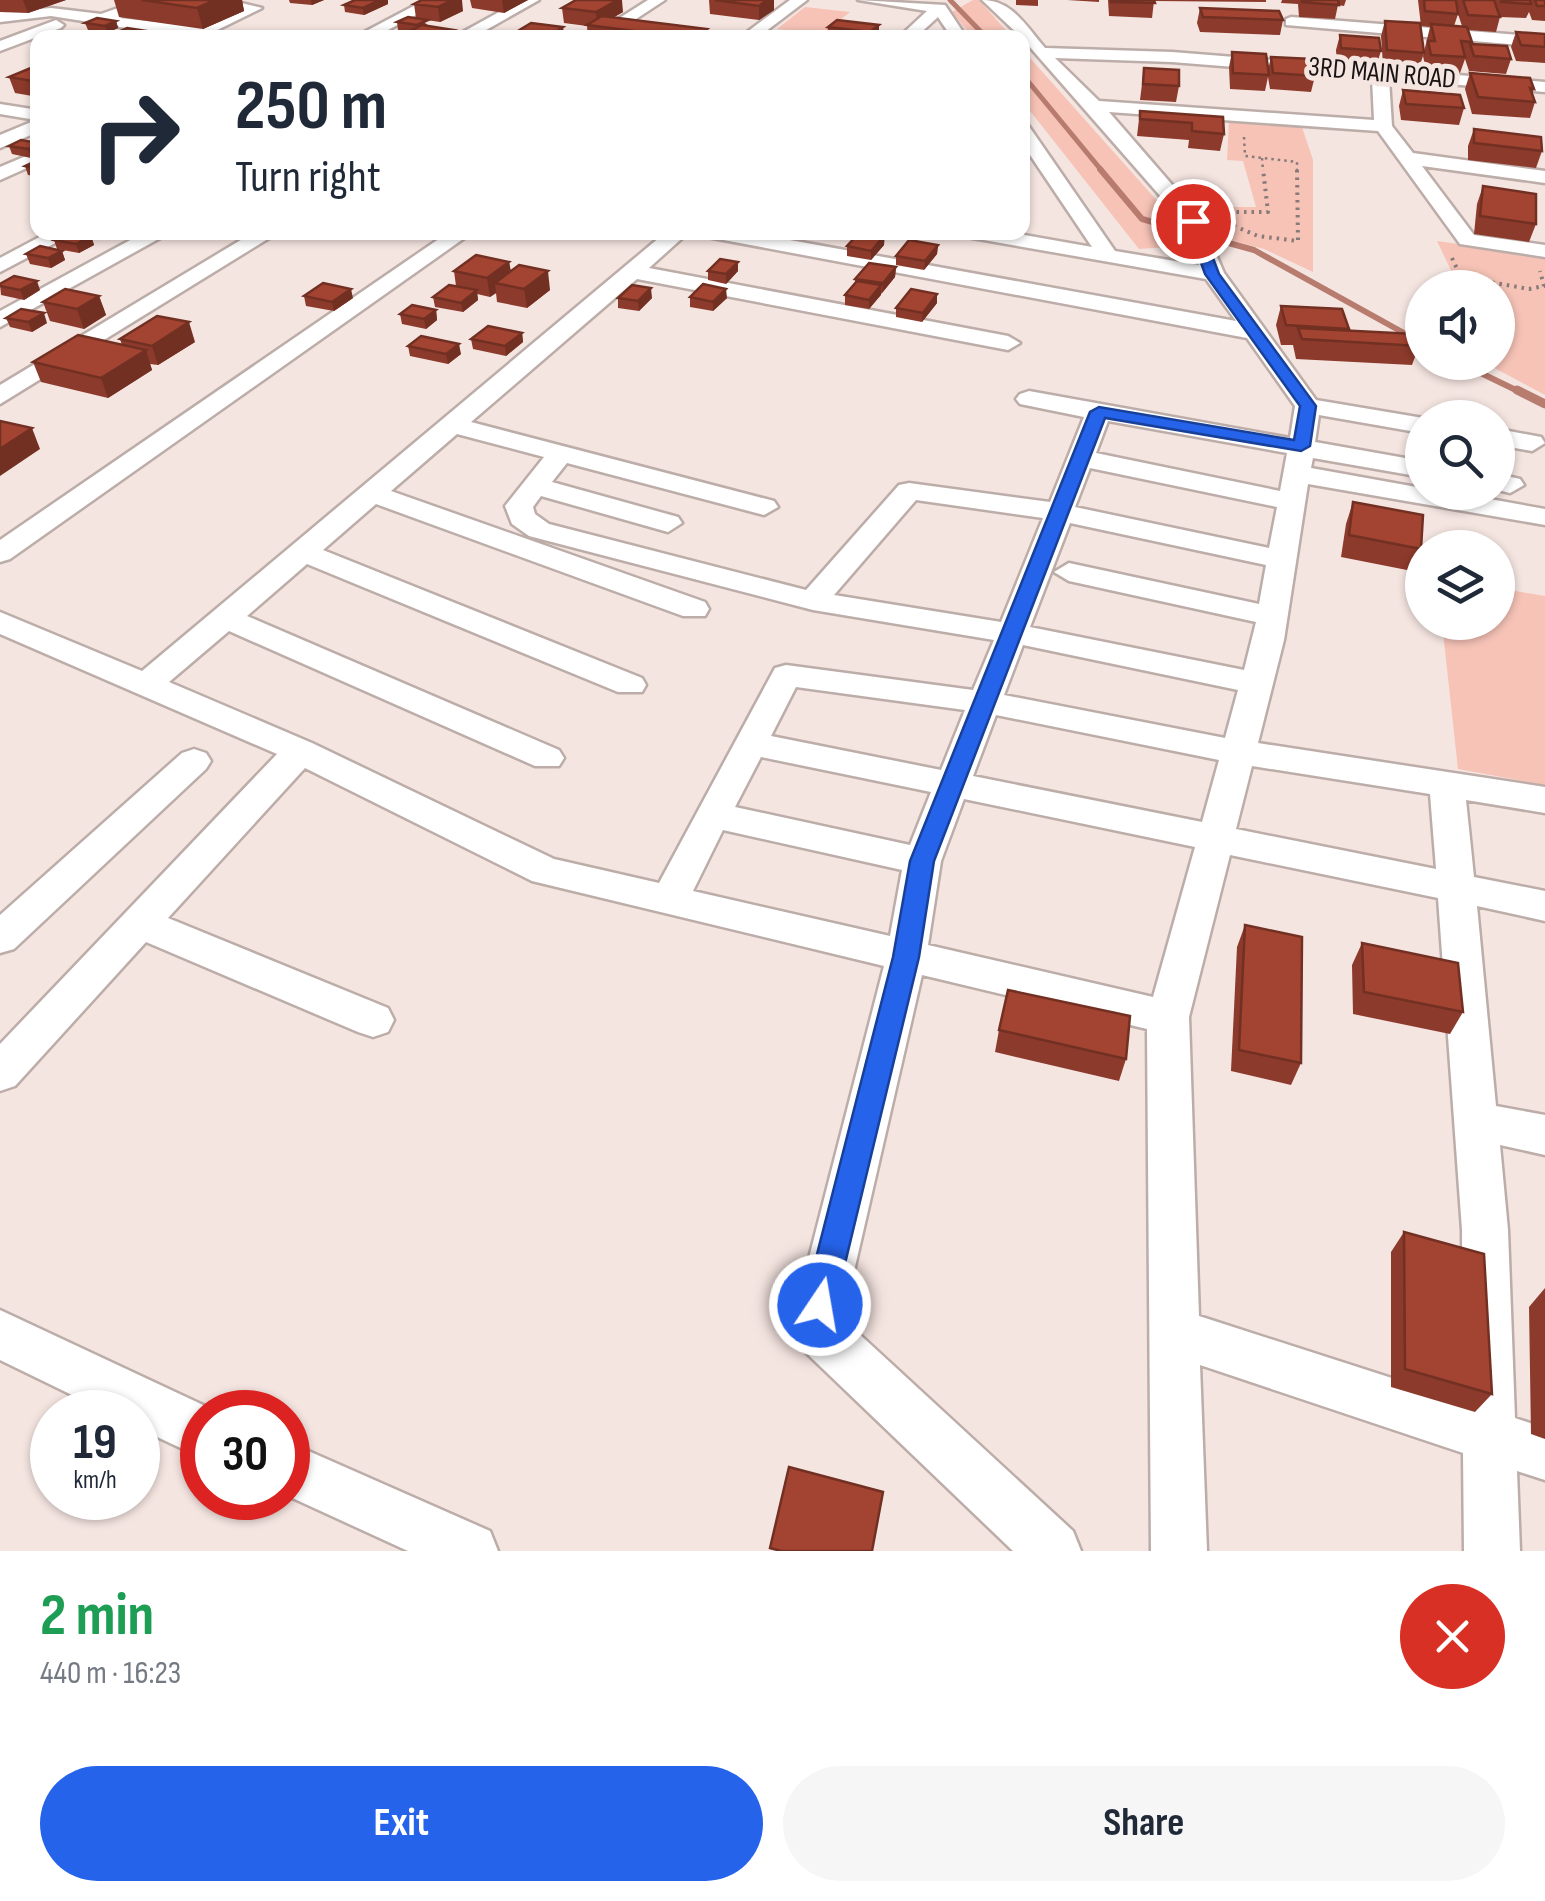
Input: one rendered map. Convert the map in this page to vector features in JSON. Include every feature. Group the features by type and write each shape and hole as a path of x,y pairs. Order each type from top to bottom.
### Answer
{"street":[{"path":"0,17 122,0"},
{"path":"78,8 102,19 156,0"},
{"path":"196,0 255,8 207,30"},
{"path":"376,30 437,0"},
{"path":"474,30 532,0"},
{"path":"607,30 658,0"},
{"path":"757,30 800,0"},
{"path":"865,0 940,8"},
{"path":"989,0 1021,30"},
{"path":"38,30 78,8"},
{"path":"914,30 940,8"},
{"path":"940,8 955,30"},
{"path":"1302,38 1286,17 1545,42"},
{"path":"119,22 186,30"},
{"path":"0,34 24,38"},
{"path":"0,46 30,35"},
{"path":"1030,41 1094,106 1202,247 1255,332 1308,406 1405,421"},
{"name":"3RD MAIN ROAD","path":"1040,53 1144,55 1545,87"},
{"path":"1313,53 1324,68"},
{"path":"1380,73 1383,126 1467,240 1545,250"},
{"path":"1094,106 1383,126"},
{"path":"0,109 30,114"},
{"path":"0,142 30,129"},
{"path":"1030,141 1109,257"},
{"path":"1407,158 1545,177"},
{"path":"0,174 30,160"},
{"path":"0,266 50,240"},
{"path":"0,320 145,240"},
{"path":"0,396 255,240"},
{"path":"0,552 452,240"},
{"path":"146,685 670,240"},
{"path":"752,240 1255,332"},
{"path":"1011,240 1109,257 1202,247"},
{"path":"634,272 1008,343"},
{"path":"1028,399 1099,412 1296,474 1405,469"},
{"path":"1179,1551 1168,1017 1257,683 1308,406"},
{"path":"1053,1551 816,1328 906,957 922,861 1099,412"},
{"path":"455,426 764,507"},
{"path":"1515,440 1532,442"},
{"path":"560,453 519,506 522,518 540,530 812,601 1012,633 1257,683"},
{"path":"1080,458 1296,474 1545,517"},
{"path":"535,486 668,523"},
{"path":"812,601 908,491 1059,512 1282,560"},
{"path":"374,494 694,609"},
{"path":"302,552 630,684"},
{"path":"1069,572 1272,616"},
{"path":"226,618 547,758"},
{"path":"0,622 300,751 546,871 1168,1017"},
{"path":"670,900 786,675 984,702 1238,752 1545,800"},
{"path":"752,743 1545,906"},
{"path":"0,1072 300,751"},
{"path":"0,938 194,760"},
{"path":"1447,784 1485,1230 1492,1551"},
{"path":"713,816 922,861"},
{"path":"138,922 374,1020"},
{"path":"1476,1120 1545,1135"},
{"path":"1174,1332 1545,1454"},
{"path":"0,1334 180,1421"},
{"path":"310,1479 470,1551"}],"path":[{"path":"1243,116 1245,156 1297,162 1298,241 1246,233 1213,212 1268,212 1262,158"}],"shaded area":[{"path":"979,0 1006,30 966,30 952,12"},
{"path":"805,7 850,12 828,30 777,29"},
{"path":"1030,58 1184,231 1184,246 1139,249 1030,111"},
{"path":"1229,121 1302,127 1313,160 1313,272 1264,249 1211,235 1199,207 1256,207 1243,161 1227,160"},
{"path":"1437,241 1545,256 1545,395 1515,379 1515,270 1451,270"},
{"path":"1515,591 1545,596 1545,785 1458,769 1444,640 1515,640"}],"building":[{"path":"142,0 215,0 197,8"},
{"path":"355,0 380,0 363,8 344,5"},
{"path":"422,0 453,0 438,7 414,4"},
{"path":"576,0 618,0 596,12 562,8"},
{"path":"715,0 767,0 759,6"},
{"path":"1154,0 1155,3 1111,2"},
{"path":"1338,0 1339,5 1302,2"},
{"path":"1424,0 1456,0 1458,14 1425,11"},
{"path":"1463,0 1494,0 1500,17 1468,15"},
{"path":"1530,0 1531,4 1501,2"},
{"path":"1200,8 1279,11 1283,20 1203,17"},
{"path":"602,16 707,29 626,30 587,25"},
{"path":"408,17 428,20 417,25 397,22"},
{"path":"97,18 116,21 105,26 85,23"},
{"path":"837,20 879,25 873,30 828,27"},
{"path":"1385,21 1420,23 1424,53 1387,50"},
{"path":"531,23 563,27 558,30 520,30"},
{"path":"1431,24 1467,27 1472,42 1461,41 1465,57 1431,55 1428,41 1435,41"},
{"path":"422,25 454,30 412,30"},
{"path":"1516,32 1545,34 1545,47 1521,45"},
{"path":"1340,35 1379,38 1381,51 1341,48"},
{"path":"1470,44 1507,46 1511,59 1474,56"},
{"path":"1232,52 1266,54 1269,75 1233,73"},
{"path":"1271,57 1312,59 1315,76 1273,73"},
{"path":"30,68 30,81 9,77"},
{"path":"1144,68 1179,70 1179,86 1143,84"},
{"path":"1470,73 1530,78 1535,102 1478,97"},
{"path":"1403,90 1460,95 1464,108 1406,104"},
{"path":"1140,111 1223,117 1224,134 1192,131 1192,123 1140,119"},
{"path":"1474,129 1541,137 1542,151 1474,143"},
{"path":"21,140 30,142 28,149 9,146"},
{"path":"1483,186 1536,194 1536,224 1480,216"},
{"path":"853,240 881,240 871,251 847,246"},
{"path":"909,240 938,245 925,261 896,256"},
{"path":"40,246 62,251 48,258 26,254"},
{"path":"476,255 509,262 487,278 454,271"},
{"path":"720,259 738,262 726,274 708,271"},
{"path":"869,263 896,267 883,283 855,279"},
{"path":"519,265 548,271 524,289 495,283"},
{"path":"14,276 37,281 20,290 0,286"},
{"path":"857,281 881,285 869,300 845,295"},
{"path":"323,283 351,289 332,302 304,296"},
{"path":"703,284 726,289 713,302 690,297"},
{"path":"449,285 477,290 461,303 433,297"},
{"path":"632,285 651,288 638,301 618,298"},
{"path":"65,289 99,296 77,309 43,302"},
{"path":"911,289 937,294 923,313 896,308"},
{"path":"412,305 436,310 424,319 400,314"},
{"path":"1281,306 1342,309 1349,329 1286,325"},
{"path":"21,309 44,313 28,322 6,318"},
{"path":"157,316 189,322 152,346 120,339"},
{"path":"488,326 522,333 505,346 471,339"},
{"path":"1298,328 1405,334 1405,345 1302,339"},
{"path":"78,335 146,350 101,378 33,362"},
{"path":"421,336 459,344 446,354 408,346"},
{"path":"0,421 32,428 0,449"},
{"path":"1353,502 1423,515 1422,530 1405,530 1405,546 1349,535"},
{"path":"1245,925 1302,937 1301,1063 1239,1050"},
{"path":"1362,943 1458,963 1463,1012 1364,992"},
{"path":"1008,990 1130,1016 1126,1059 999,1030"},
{"path":"1404,1232 1484,1254 1492,1394 1405,1369"},
{"path":"789,1467 883,1492 872,1551 770,1548"}],"waterway":[{"path":"950,0 979,30"},
{"path":"1030,84 1102,171"},
{"path":"1100,169 1142,219 1254,250 1405,334"},
{"path":"1495,380 1522,393"},
{"path":"1517,390 1545,404"}],"route":[{"path":"820,1305 906,957 922,861 1099,412 1301,446 1308,406 1212,274 1193,221"}]}
